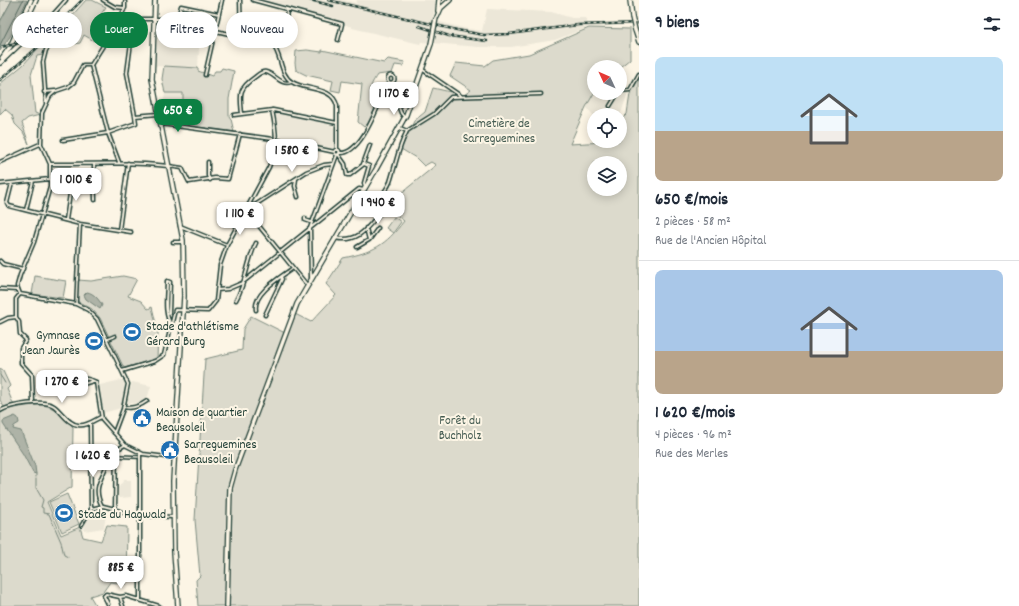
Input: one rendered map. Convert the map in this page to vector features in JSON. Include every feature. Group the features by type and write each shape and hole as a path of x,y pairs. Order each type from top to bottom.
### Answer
{"main road":[{"path":"1,60 10,47 32,0"},
{"path":"1,60 24,38 25,20 32,0"},
{"path":"31,12 36,0"},
{"path":"155,0 152,73 158,114 183,242 184,310 174,458 173,517 178,606"},
{"path":"227,606 230,488 235,470 295,309 405,118 431,44 439,8 438,0"},
{"path":"437,17 441,8 450,0"},
{"path":"630,0 632,17 639,42"},
{"path":"1,60 16,48"}],"street":[{"path":"56,12 66,0"},
{"path":"103,0 115,7 125,8"},
{"path":"218,18 222,0"},
{"path":"240,0 241,12"},
{"path":"253,0 342,24 338,40"},
{"path":"123,12 125,8 124,2"},
{"path":"180,12 181,6 210,12"},
{"path":"148,19 155,19"},
{"path":"46,102 44,92 43,62 48,48"},
{"path":"102,48 91,65 108,134 119,162"},
{"path":"63,140 108,134 136,123 126,73 130,48"},
{"path":"205,75 211,48"},
{"path":"275,48 286,76 291,82"},
{"path":"44,92 64,89 74,82 83,65 91,65"},
{"path":"423,70 462,96"},
{"path":"242,114 242,90 245,84 260,73 267,72 282,82 291,82 333,96 337,106 337,154 310,228 310,268 312,279"},
{"path":"627,90 630,90 639,74"},
{"path":"160,124 277,140 337,154 350,151 357,145 379,105 389,82"},
{"path":"372,90 379,105"},
{"path":"56,91 46,102 41,124 41,144 50,164 50,179 43,215 29,256 20,275 17,290 20,294 76,304 93,314 108,339 128,384 124,406 117,430 114,433"},
{"path":"48,92 50,96"},
{"path":"379,204 382,195 390,184 400,145 407,131 434,114 448,99 462,96 541,94"},
{"path":"610,106 614,100"},
{"path":"398,104 401,113 405,118"},
{"path":"234,115 272,110 337,123"},
{"path":"122,371 155,361 162,357 172,326 175,310 204,312 210,310 216,301 220,265 227,245 274,155 277,140 272,110"},
{"path":"135,116 158,114"},
{"path":"400,128 407,131"},
{"path":"50,164 94,164 119,162 169,166 182,168 189,182 228,179 240,134"},
{"path":"0,162 41,144"},
{"path":"337,154 346,166 347,175 350,175 362,165 370,145"},
{"path":"274,155 288,153"},
{"path":"208,162 208,176 210,180"},
{"path":"119,230 128,163"},
{"path":"94,164 95,200"},
{"path":"249,204 255,205 296,179 317,168 333,164"},
{"path":"217,290 228,289 242,283 359,189 364,189 364,183 369,166 366,164 362,165"},
{"path":"0,184 50,179"},
{"path":"296,179 295,186 298,197"},
{"path":"66,220 72,180"},
{"path":"26,210 33,181"},
{"path":"12,183 7,205 80,224 131,232"},
{"path":"335,238 356,238 383,209 383,204 356,204"},
{"path":"246,210 308,286"},
{"path":"305,218 305,220 317,223"},
{"path":"76,304 80,224"},
{"path":"180,226 227,245"},
{"path":"366,228 369,240"},
{"path":"357,248 369,240 378,228"},
{"path":"173,242 183,242"},
{"path":"236,300 240,293 256,243"},
{"path":"0,261 3,264 23,269"},
{"path":"256,310 255,306 262,292 293,268"},
{"path":"310,268 314,275"},
{"path":"265,315 282,279 281,277"},
{"path":"168,314 171,290 170,282 167,281 166,309 169,322 172,326"},
{"path":"0,289 17,290"},
{"path":"20,294 16,299 16,317 19,322 20,334 26,340 21,348 21,364 32,375 33,403"},
{"path":"0,322 8,318 16,317"},
{"path":"108,339 115,336"},
{"path":"93,381 67,389 62,387 63,381 66,380 83,379 93,381 98,388 101,417 125,445 140,453 174,458"},
{"path":"124,406 129,408 141,405 147,401"},
{"path":"0,411 7,407 33,403 52,405 74,424 82,426 101,417"},
{"path":"81,526 90,509 90,423"},
{"path":"102,506 97,487 109,460 110,450 116,450 125,445"},
{"path":"115,509 116,450"},
{"path":"81,452 89,452"},
{"path":"140,453 138,457 140,600"},
{"path":"116,456 138,457"},
{"path":"90,509 102,506 115,509 128,515 173,517"},
{"path":"108,604 104,596 106,594 120,597 126,596 159,606"},
{"path":"120,597 123,606"}],"shaded area":[{"path":"261,0 344,0 356,3 357,0 436,0 436,7 432,20 463,28 482,31 487,9 551,12 572,18 586,18 589,27 555,40 511,47 479,47 421,42 420,44 352,28 320,16"},
{"path":"156,20 156,48 199,48 198,68 153,66"},
{"path":"165,93 183,93 183,115 166,118 166,122 161,122 158,102 164,100"},
{"path":"590,100 625,100 623,108 586,107"},
{"path":"274,112 332,125 334,129 336,147 332,150 285,139 280,136"},
{"path":"125,379 126,391 121,408 103,413 100,385"},
{"path":"132,382 151,386 147,399 141,404 127,403"},
{"path":"124,480 131,480 131,497 120,498 118,496 118,488"},
{"path":"102,508 107,508 104,528 84,531 86,516"}],"green space":[{"path":"0,0 12,0 0,22"},
{"path":"86,0 92,0 106,7 102,12 90,12 90,39 84,35 82,39 82,12 75,12"},
{"name":"Forêt du Buchholz","path":"589,28 630,29 630,59 627,61 627,60 587,60 587,100 590,100 570,144 587,143 587,148 627,148 627,114 630,94 639,78 639,606 198,606 196,580 200,576 195,520 205,359 242,350 243,329 251,316 287,334 295,314 311,322 336,295 326,284 343,258 363,253 378,247 397,230 404,221 394,213 400,202 400,194 436,165 431,162 424,166 416,158 401,149 414,121 425,112 433,88 464,95 471,90 450,76 456,63 485,66 493,60 529,54"},
{"path":"38,48 45,48 43,55 37,56 31,75 35,113 40,115 28,118 22,123 29,144 23,132 15,124 12,115 5,109 0,114 0,84 23,65"},
{"path":"307,50 322,52 322,50 384,63 388,59 405,62 403,66 395,65 392,73 377,75 370,90 376,106 368,123 364,127 358,122 362,84 342,81 340,92 331,90 333,81 306,75 296,70 296,51"},
{"path":"164,66 198,68 198,71 212,76 215,71 220,71 222,68 234,71 229,99 229,116 234,132 188,126 187,112 183,109 183,93 165,93 162,79"},
{"path":"394,217 401,222 393,233 386,228"},
{"path":"35,276 66,281 63,298 32,294"},
{"name":"Stade d'athlétisme Gérard Burg","path":"123,276 137,279 128,296 141,301 148,309 152,307 158,332 157,359 124,368 100,318 92,309 77,301 78,280 91,281"},
{"path":"0,369 3,371 10,386 7,389 15,408 34,405 48,406 59,413 73,427 72,487 47,502 61,535 80,527 83,537 101,541 107,525 127,527 126,584 110,582 103,592 90,596 96,606 0,606 0,409 4,407 0,400"},
{"name":"Stade du Hagwald","path":"67,494 79,524 62,532 49,502"}],"water":[{"path":"12,0 27,0 22,12 12,12 12,33 0,51 0,22"},
{"path":"87,292 94,295 99,301 102,305 100,309 86,299 84,295"},
{"path":"15,416 18,418 19,423 14,426 13,429 21,431 35,466 36,474 33,473 23,454 3,424 3,421"}],"waterway":[{"path":"0,375 5,383"},
{"path":"36,479 36,488 43,500 41,507 43,508 43,513 49,514 61,542 64,555 68,557"}],"railway":[{"path":"0,47 14,45 46,32 55,26 82,0"},
{"path":"310,0 333,6"},
{"path":"328,0 484,35 509,34 578,25 639,23"},
{"path":"419,26 449,36 487,41"},
{"path":"0,80 37,48"}],"place":[{"name":"Stade d'athlétisme Gérard Burg","path":"132,332"},
{"name":"Gymnase Jean Jaurès","path":"94,341"},
{"name":"Maison de quartier Beausoleil","path":"142,418"},
{"name":"Sarreguemines Beausoleil","path":"170,450"},
{"name":"Stade du Hagwald","path":"64,513"}],"park label":[{"name":"Cimetière de Sarreguemines","path":"499,130"}]}
